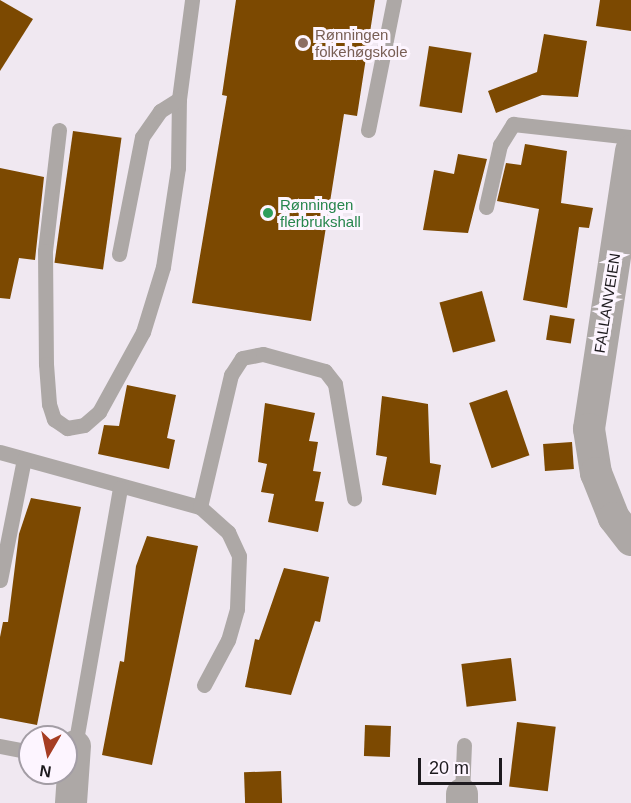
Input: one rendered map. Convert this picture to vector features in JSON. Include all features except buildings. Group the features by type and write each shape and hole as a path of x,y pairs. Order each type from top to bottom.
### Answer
{"street":[{"name":"FALLANVEIEN","path":"631,151 589,429 596,473 615,518 631,540"},
{"path":"71,785 71,803"}],"lane":[{"path":"58,130 45,251 46,364 49,404 54,419 67,428 84,425 99,412 143,332 163,267 178,168 179,99 192,0"},
{"path":"368,130 394,0"},
{"path":"119,254 141,137 160,111 179,99"},
{"path":"486,207 500,145 513,124 631,137"},
{"path":"200,507 231,375 242,358 263,354 325,371 335,384 354,498"},
{"path":"0,452 120,488 200,507 228,532 241,577 228,640 204,685"},
{"path":"0,580 24,459"},
{"path":"77,725 120,488"},
{"path":"0,746 18,750"},
{"path":"462,798 464,746"}],"place":[{"name":"Rønningen folkehøgskole","path":"303,43"},
{"name":"Rønningen flerbrukshall","path":"268,213"}]}
